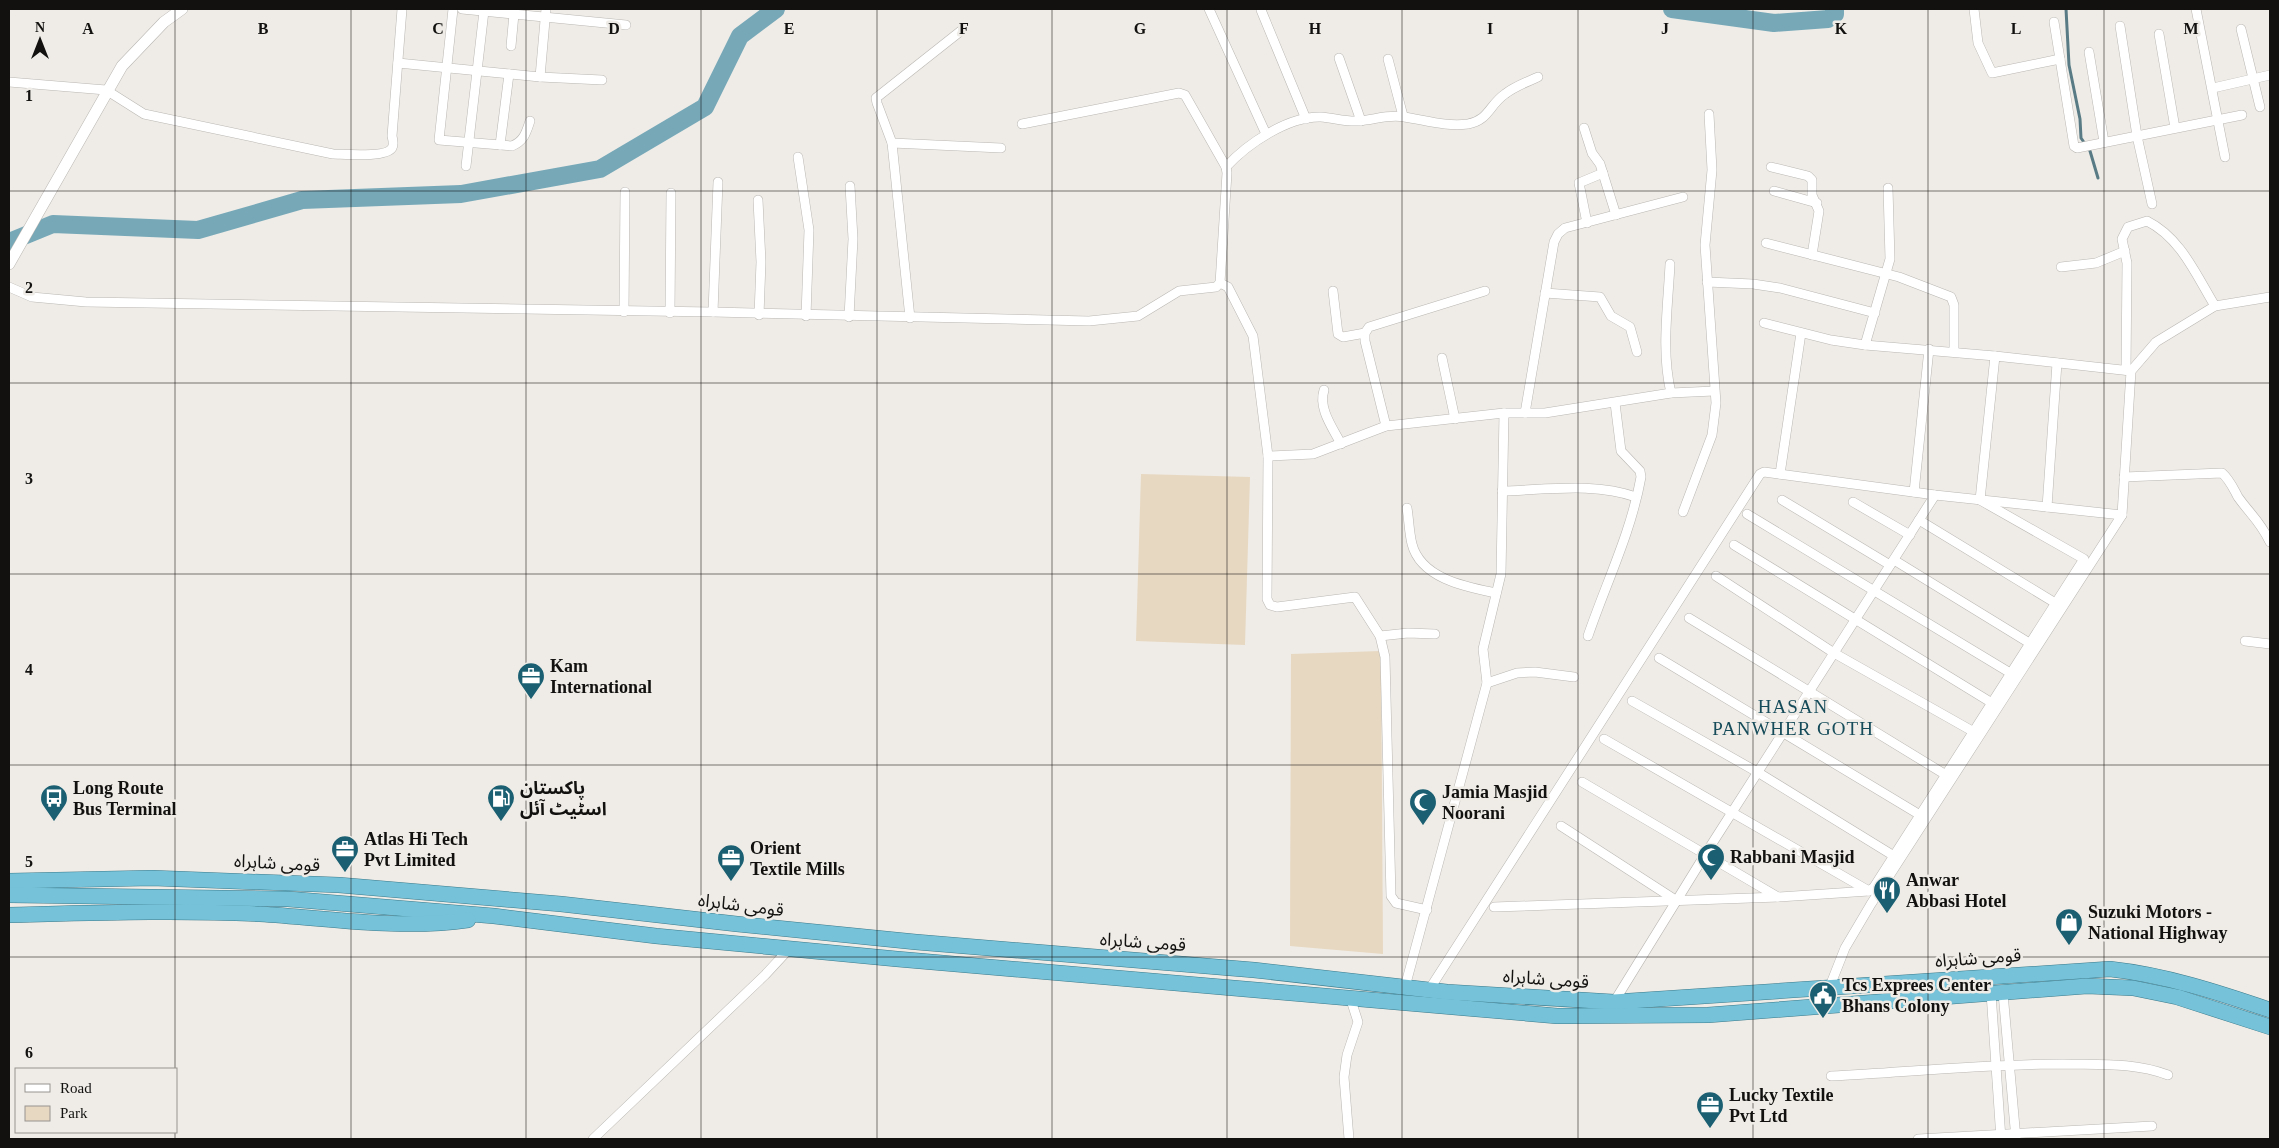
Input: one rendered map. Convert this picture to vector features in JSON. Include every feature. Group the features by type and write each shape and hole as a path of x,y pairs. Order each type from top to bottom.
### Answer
{"highway":[{"name":"قومی شاہراہ","path":"9,881 73,878 188,879 367,887 638,911 782,929 1262,971 1429,990 1614,1002 2110,968 2174,979 2270,1010"},
{"name":"قومی شاہراہ","path":"9,895 228,897 374,906 494,916 656,936 1123,980 1350,996 1445,1007 1557,1016 1708,1015 2087,986 2133,988 2178,997 2270,1027"},
{"path":"9,915 257,914 403,923 448,922 494,916"}],"street":[{"path":"9,264 106,90 122,66 182,9"},
{"path":"9,82 106,90 144,114 332,154 386,152 393,147 402,9"},
{"path":"453,9 439,140 442,142 469,142 512,146 519,144 530,121"},
{"path":"462,9 514,14 546,13 626,25"},
{"path":"1209,9 1266,134"},
{"path":"1974,9 1978,43 1992,73 1996,74 2060,59"},
{"path":"2196,9 2226,157"},
{"path":"1261,10 1306,119"},
{"path":"466,166 484,11"},
{"path":"540,77 546,13"},
{"path":"511,46 514,14"},
{"path":"2054,22 2074,146 2086,147 2242,115"},
{"path":"2120,26 2137,136 2152,204"},
{"path":"2241,29 2260,107"},
{"path":"910,318 892,143 876,103 876,98 962,30"},
{"path":"2159,34 2175,128"},
{"path":"2089,52 2104,142"},
{"path":"1339,58 1361,121"},
{"path":"1388,59 1403,116"},
{"path":"398,63 540,77 602,80"},
{"path":"500,145 509,74"},
{"path":"2213,88 2270,75"},
{"path":"1226,167 1235,157 1266,134 1306,119 1320,117 1361,121 1403,116 1439,124 1474,122 1486,117 1503,95 1512,88 1538,77"},
{"path":"9,287 32,297 86,302 670,313 713,312 759,315 1089,322 1138,316 1179,291 1216,287 1220,283 1226,167 1182,93 1022,124"},
{"path":"1683,512 1712,435 1716,403 1705,246 1712,170 1709,114"},
{"path":"1584,128 1592,153 1603,173 1616,215"},
{"path":"892,143 1001,148"},
{"path":"798,157 809,230 806,316"},
{"path":"1771,167 1811,178 1812,195 1819,211 1812,254"},
{"path":"1587,223 1579,183 1603,173"},
{"path":"713,312 718,182"},
{"path":"849,317 853,239 850,186"},
{"path":"1865,345 1886,274 1891,249 1888,188"},
{"path":"1774,191 1817,203"},
{"path":"624,312 626,192"},
{"path":"670,313 671,193"},
{"path":"1525,413 1554,242 1558,234 1565,228 1683,197"},
{"path":"758,200 761,262 759,315"},
{"path":"1830,986 1845,948 1871,904 2122,515 2128,371 2127,263 2122,239 2128,227 2147,221 2159,227 2178,244 2215,306"},
{"path":"1766,243 1886,274 1951,297 1954,305 1954,352"},
{"path":"2061,267 2096,262 2125,251"},
{"path":"1670,264 1667,348 1668,377 1672,393"},
{"path":"1707,282 1780,288 1875,313"},
{"path":"1220,283 1228,287 1253,336 1268,456 1267,599 1270,604 1277,607 1355,597 1380,636 1385,658 1391,896 1396,903 1427,910"},
{"path":"1333,291 1338,334 1344,337 1365,333 1369,327 1485,291"},
{"path":"1545,293 1600,297 1613,318 1630,327 1637,352"},
{"path":"2128,371 2156,342 2215,306 2270,297"},
{"path":"1764,323 1865,345 1930,349 2128,371"},
{"path":"1780,474 1801,332"},
{"path":"1365,333 1386,426"},
{"path":"1914,492 1930,349"},
{"path":"1980,500 1995,356"},
{"path":"1442,358 1455,419"},
{"path":"2047,507 2058,363"},
{"path":"1324,390 1323,406 1341,444"},
{"path":"1268,456 1313,454 1386,426 1504,413 1545,413 1672,393 1714,391"},
{"path":"1588,636 1607,581 1616,567 1636,497 1640,472 1621,451 1615,403"},
{"path":"1405,987 1487,683 1482,649 1501,574 1504,413"},
{"path":"1429,990 1757,477 1764,472 1935,495 2122,515"},
{"path":"2124,477 2222,473 2228,478 2238,498 2266,524 2270,542"},
{"path":"1502,491 1586,488 1620,491 1636,497"},
{"path":"1614,1002 1935,495"},
{"path":"1782,500 2031,644"},
{"path":"1869,891 1894,856 1992,702 2012,674 2084,559 1980,500"},
{"path":"1852,502 1910,535"},
{"path":"1407,508 1412,546 1421,560 1434,572 1458,585 1496,593"},
{"path":"1747,514 2012,674"},
{"path":"1919,520 2057,604"},
{"path":"1734,545 1992,702"},
{"path":"1716,576 1834,653 1974,732"},
{"path":"1689,618 1946,775"},
{"path":"1380,636 1408,633 1435,634"},
{"path":"2245,641 2270,644"},
{"path":"1659,658 1920,815"},
{"path":"1487,683 1517,673 1535,672 1574,677"},
{"path":"1632,701 1759,773 1894,856"},
{"path":"1604,739 1869,891"},
{"path":"1582,782 1779,897"},
{"path":"1561,826 1677,901"},
{"path":"1494,907 1779,897 1869,891"},
{"path":"593,1139 765,975 790,948"},
{"path":"1997,993 2009,1064 2016,1136"},
{"path":"1997,993 1996,1066 2001,1137"},
{"path":"1350,996 1358,1022 1347,1056 1344,1077 1350,1139"},
{"path":"1831,1076 2009,1064 2115,1064 2148,1068 2168,1075"},
{"path":"1918,1139 2001,1137 2152,1126"}],"green space":[{"path":"1141,474 1250,477 1245,645 1136,641"},
{"path":"1381,651 1383,954 1290,946 1291,654"}],"waterway":[{"path":"9,242 53,224 198,230 302,200 461,194 600,169 705,107 740,36 776,9"},
{"path":"1672,9 1774,23 1828,19 1835,14 1835,9"},
{"path":"2066,9 2069,65 2080,119 2081,138 2090,151 2098,178"}],"place":[{"name":"Kam International","path":"531,700"},
{"name":"Long Route Bus Terminal","path":"54,822"},
{"name":"پاکستان اسٹیٹ آئل","path":"501,822"},
{"name":"Jamia Masjid Noorani","path":"1423,826"},
{"name":"Atlas Hi Tech Pvt Limited","path":"345,873"},
{"name":"Rabbani Masjid","path":"1711,881"},
{"name":"Orient Textile Mills","path":"731,882"},
{"name":"Anwar Abbasi Hotel","path":"1887,914"},
{"name":"Suzuki Motors - National Highway","path":"2069,946"},
{"name":"Tcs Exprees Center Bhans Colony","path":"1823,1019"},
{"name":"Lucky Textile Pvt Ltd","path":"1710,1129"}],"district":[{"name":"HASAN PANWHER GOTH","path":"1793,717"}]}
